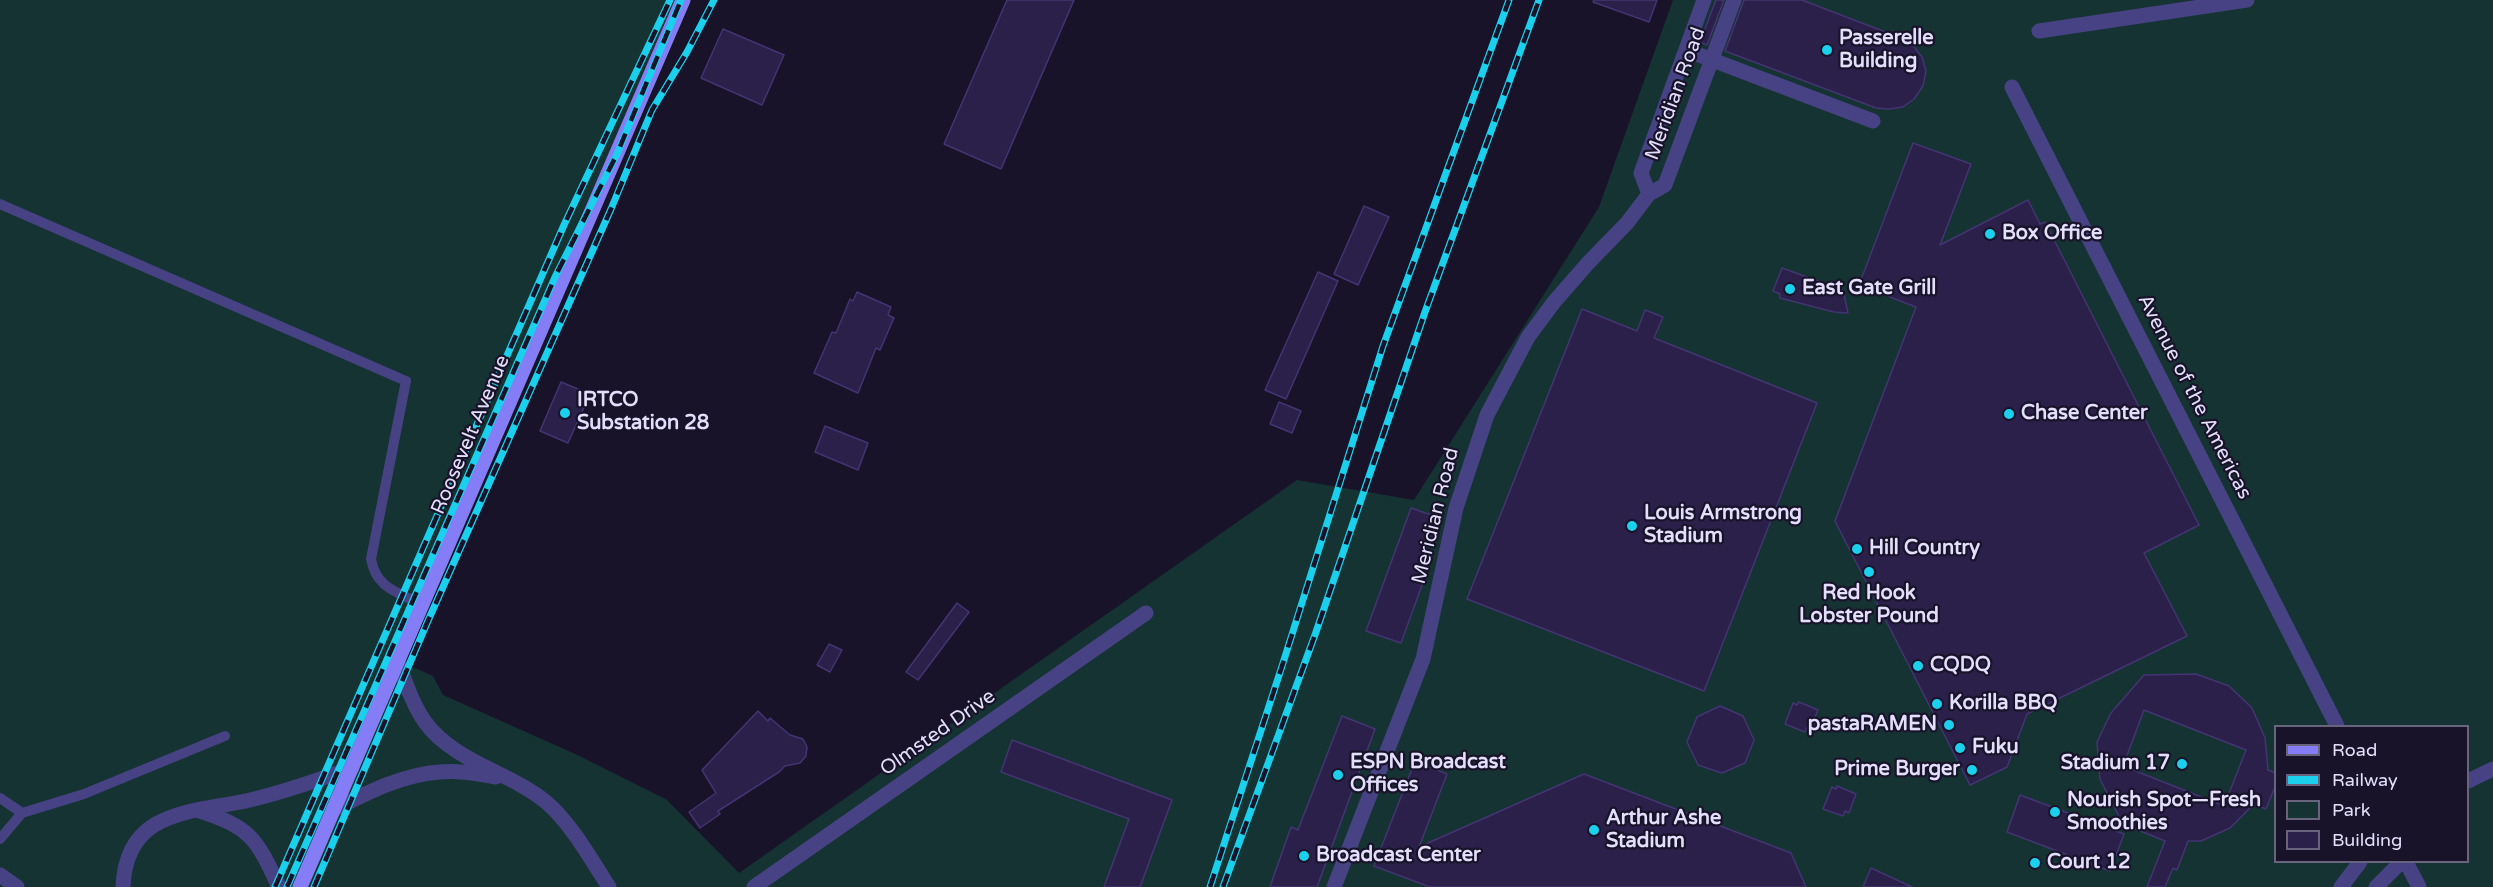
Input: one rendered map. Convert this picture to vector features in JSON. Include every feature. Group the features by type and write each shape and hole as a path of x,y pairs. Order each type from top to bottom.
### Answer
{"main road":[{"name":"Roosevelt Avenue","path":"300,887 684,0"}],"street":[{"name":"Meridian Road","path":"1649,194 1641,173 1704,0"},
{"name":"Meridian Road","path":"1334,887 1423,659 1456,508 1487,415 1528,337 1554,302 1588,262 1627,223 1649,194 1665,185 1734,0"},
{"path":"2039,31 2247,0"},
{"path":"1686,50 1873,121"},
{"name":"Avenue of the Americas","path":"2012,87 2336,725"},
{"name":"Olmsted Drive","path":"754,887 1146,614"},
{"path":"397,660 420,715 432,731 451,747 530,790 550,805 609,887"},
{"path":"123,887 125,867 130,854 147,831 169,817 194,809 252,800 312,783 352,768"},
{"path":"2469,781 2493,769"},
{"path":"333,810 357,798 424,774 453,771 505,778"},
{"path":"194,809 230,821 249,835 263,854 279,887"},
{"path":"2341,887 2359,863"},
{"path":"2376,887 2399,863"},
{"path":"2407,863 2419,887"},
{"path":"0,875 17,887"}],"lane":[{"path":"0,204 406,381 371,559 373,571 378,580 421,604"},
{"path":"0,839 22,813 84,794 225,736"},
{"path":"0,798 22,813"}],"green space":[{"path":"0,0 683,0 397,660 433,676 443,695 573,753 667,800 739,873 1297,480 1414,500 1599,207 1673,0 2493,0 2493,887 0,887"}],"building":[{"path":"1007,0 1074,0 1001,169 944,144"},
{"path":"1594,0 1657,0 1649,22 1593,2"},
{"path":"1716,0 1724,0 1707,45 1700,42"},
{"name":"Passerelle Building","path":"1744,0 1802,0 1901,38 1912,44 1922,57 1926,71 1923,86 1914,99 1903,107 1876,108 1725,51"},
{"path":"723,29 784,55 762,105 701,78"},
{"name":"Chase Center","path":"1913,143 1971,164 1940,245 2028,200 2040,224 2045,222 2199,525 2144,553 2187,636 2027,714 2007,767 1970,785 1835,521 1916,307 1859,285"},
{"path":"1364,206 1389,217 1358,285 1334,274"},
{"path":"1782,268 1843,290 1848,313 1834,312 1780,298 1780,294 1773,291"},
{"path":"1318,272 1338,281 1286,399 1265,390"},
{"path":"857,292 891,307 888,315 894,318 880,350 876,348 858,393 814,373 832,332 836,333 850,299 853,301"},
{"name":"Louis Armstrong Stadium","path":"1582,309 1637,331 1645,310 1663,317 1654,338 1817,403 1704,691 1467,599"},
{"name":"IRTCO Substation 28","path":"561,382 590,394 568,443 540,431"},
{"path":"1279,402 1301,411 1292,433 1270,424"},
{"path":"825,426 868,443 858,470 815,452"},
{"path":"1411,508 1437,517 1417,570 1426,574 1401,643 1366,631"},
{"path":"957,603 969,612 918,680 906,672"},
{"path":"829,644 842,650 830,672 817,665"},
{"name":"Stadium 17","path":"2196,674 2229,686 2252,708 2265,738 2268,770 2274,772 2274,789 2266,809 2254,804 2230,828 2201,841 2188,841 2177,870 2173,868 2165,887 2147,887 2165,841 2123,824 2100,779 2097,742 2111,713 2144,675","holes":["2144,710 2246,750 2224,806 2123,766"]},
{"path":"1799,702 1818,710 1810,728 1807,727 1805,732 1785,724 1793,703 1797,705"},
{"path":"1720,706 1743,716 1754,740 1745,763 1722,773 1698,765 1687,742 1697,717"},
{"path":"758,711 768,721 770,718 790,735 803,739 807,747 806,756 800,763 785,766 718,811 720,814 700,828 689,812 716,793 702,770"},
{"path":"1342,716 1375,729 1317,887 1270,887 1291,827 1298,830"},
{"path":"1012,740 1172,800 1140,887 1104,887 1129,819 1001,772"},
{"name":"Arthur Ashe Stadium","path":"1415,761 1447,774 1419,847 1584,774 1791,853 1806,887 1430,887 1374,866"},
{"path":"1837,786 1856,794 1849,813 1845,811 1843,816 1823,809 1832,787 1836,789"},
{"path":"2020,795 2124,834 2110,871 2007,832"},
{"path":"1871,868 1912,887 1863,887"}],"railway":[{"path":"275,887 564,225 670,0"},
{"path":"287,887 556,275 617,154 681,0"},
{"path":"314,887 427,623 611,209 652,110 687,52 714,0"},
{"path":"1210,887 1383,346 1509,0"},
{"path":"1223,887 1316,632 1425,312 1539,0"}],"place":[{"name":"Passerelle Building","path":"1827,50"},
{"name":"Box Office","path":"1990,234"},
{"name":"East Gate Grill","path":"1790,289"},
{"name":"IRTCO Substation 28","path":"565,413"},
{"name":"Chase Center","path":"2009,414"},
{"name":"Louis Armstrong Stadium","path":"1632,526"},
{"name":"Hill Country","path":"1857,549"},
{"name":"Red Hook Lobster Pound","path":"1869,572"},
{"name":"CQDQ","path":"1918,666"},
{"name":"Korilla BBQ","path":"1937,704"},
{"name":"pastaRAMEN","path":"1949,725"},
{"name":"Fuku","path":"1960,748"},
{"name":"Stadium 17","path":"2182,764"},
{"name":"Prime Burger","path":"1972,770"},
{"name":"ESPN Broadcast Offices","path":"1338,775"},
{"name":"Nourish Spot—Fresh Smoothies","path":"2055,812"},
{"name":"Arthur Ashe Stadium","path":"1594,830"},
{"name":"Broadcast Center","path":"1304,856"},
{"name":"Court 12","path":"2035,863"}]}
